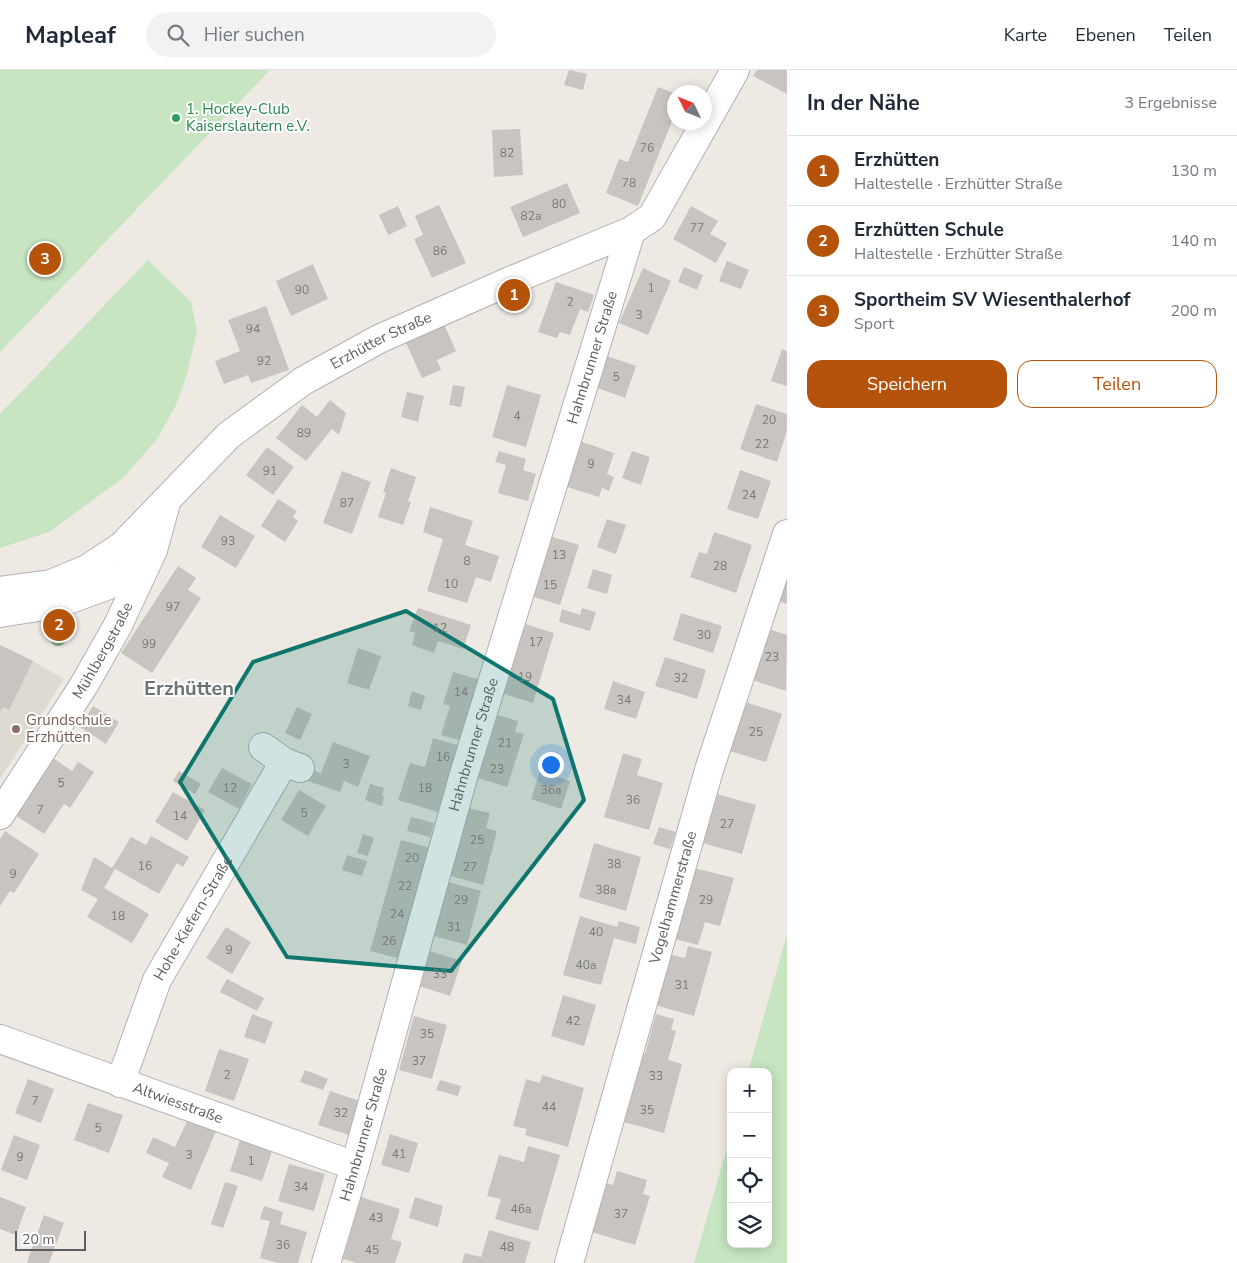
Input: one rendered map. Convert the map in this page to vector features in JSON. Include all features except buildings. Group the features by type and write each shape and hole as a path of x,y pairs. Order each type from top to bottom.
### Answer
{"street":[{"name":"Erzhütter Straße","path":"0,591 51,584 87,569 122,546 229,435 303,381 380,339 510,280 631,230 652,217 734,70"},
{"name":"Hahnbrunner Straße","path":"326,1263 355,1166 464,774 631,230"},
{"name":"Mühlbergstraße","path":"0,815 89,678 118,625 153,550 167,500"},
{"name":"Vogelhammerstraße","path":"569,1263 709,770 787,534"},
{"path":"0,612 57,604 122,580 153,550"},
{"name":"Hohe-Kiefern-Straße","path":"120,1083 157,980 282,759"},
{"name":"Altwiesstraße","path":"0,1040 355,1166"}],"highlighted area":[{"path":"406,611 553,699 584,800 451,971 287,957 180,782 253,662"}],"shaded area":[{"name":"Grundschule Erzhütten","path":"0,645 64,679 0,779"}],"green space":[{"path":"0,70 270,70 0,352"},
{"path":"148,260 191,302 197,331 187,374 176,405 157,439 123,478 49,532 0,548 0,414"},
{"path":"787,934 787,1263 694,1263 727,1148 727,1248 772,1248 772,1068 749,1068"}],"place":[{"name":"1. Hockey-Club Kaiserslautern e.V.","path":"176,118"},
{"name":"Sportheim SV Wiesenthalerhof","path":"45,259"},
{"name":"Erzhütten","path":"514,295"},
{"name":"Erzhütten Schule","path":"59,625"},
{"name":"Grundschule Erzhütten","path":"16,729"}],"district":[{"name":"Erzhütten","path":"189,688"}]}
